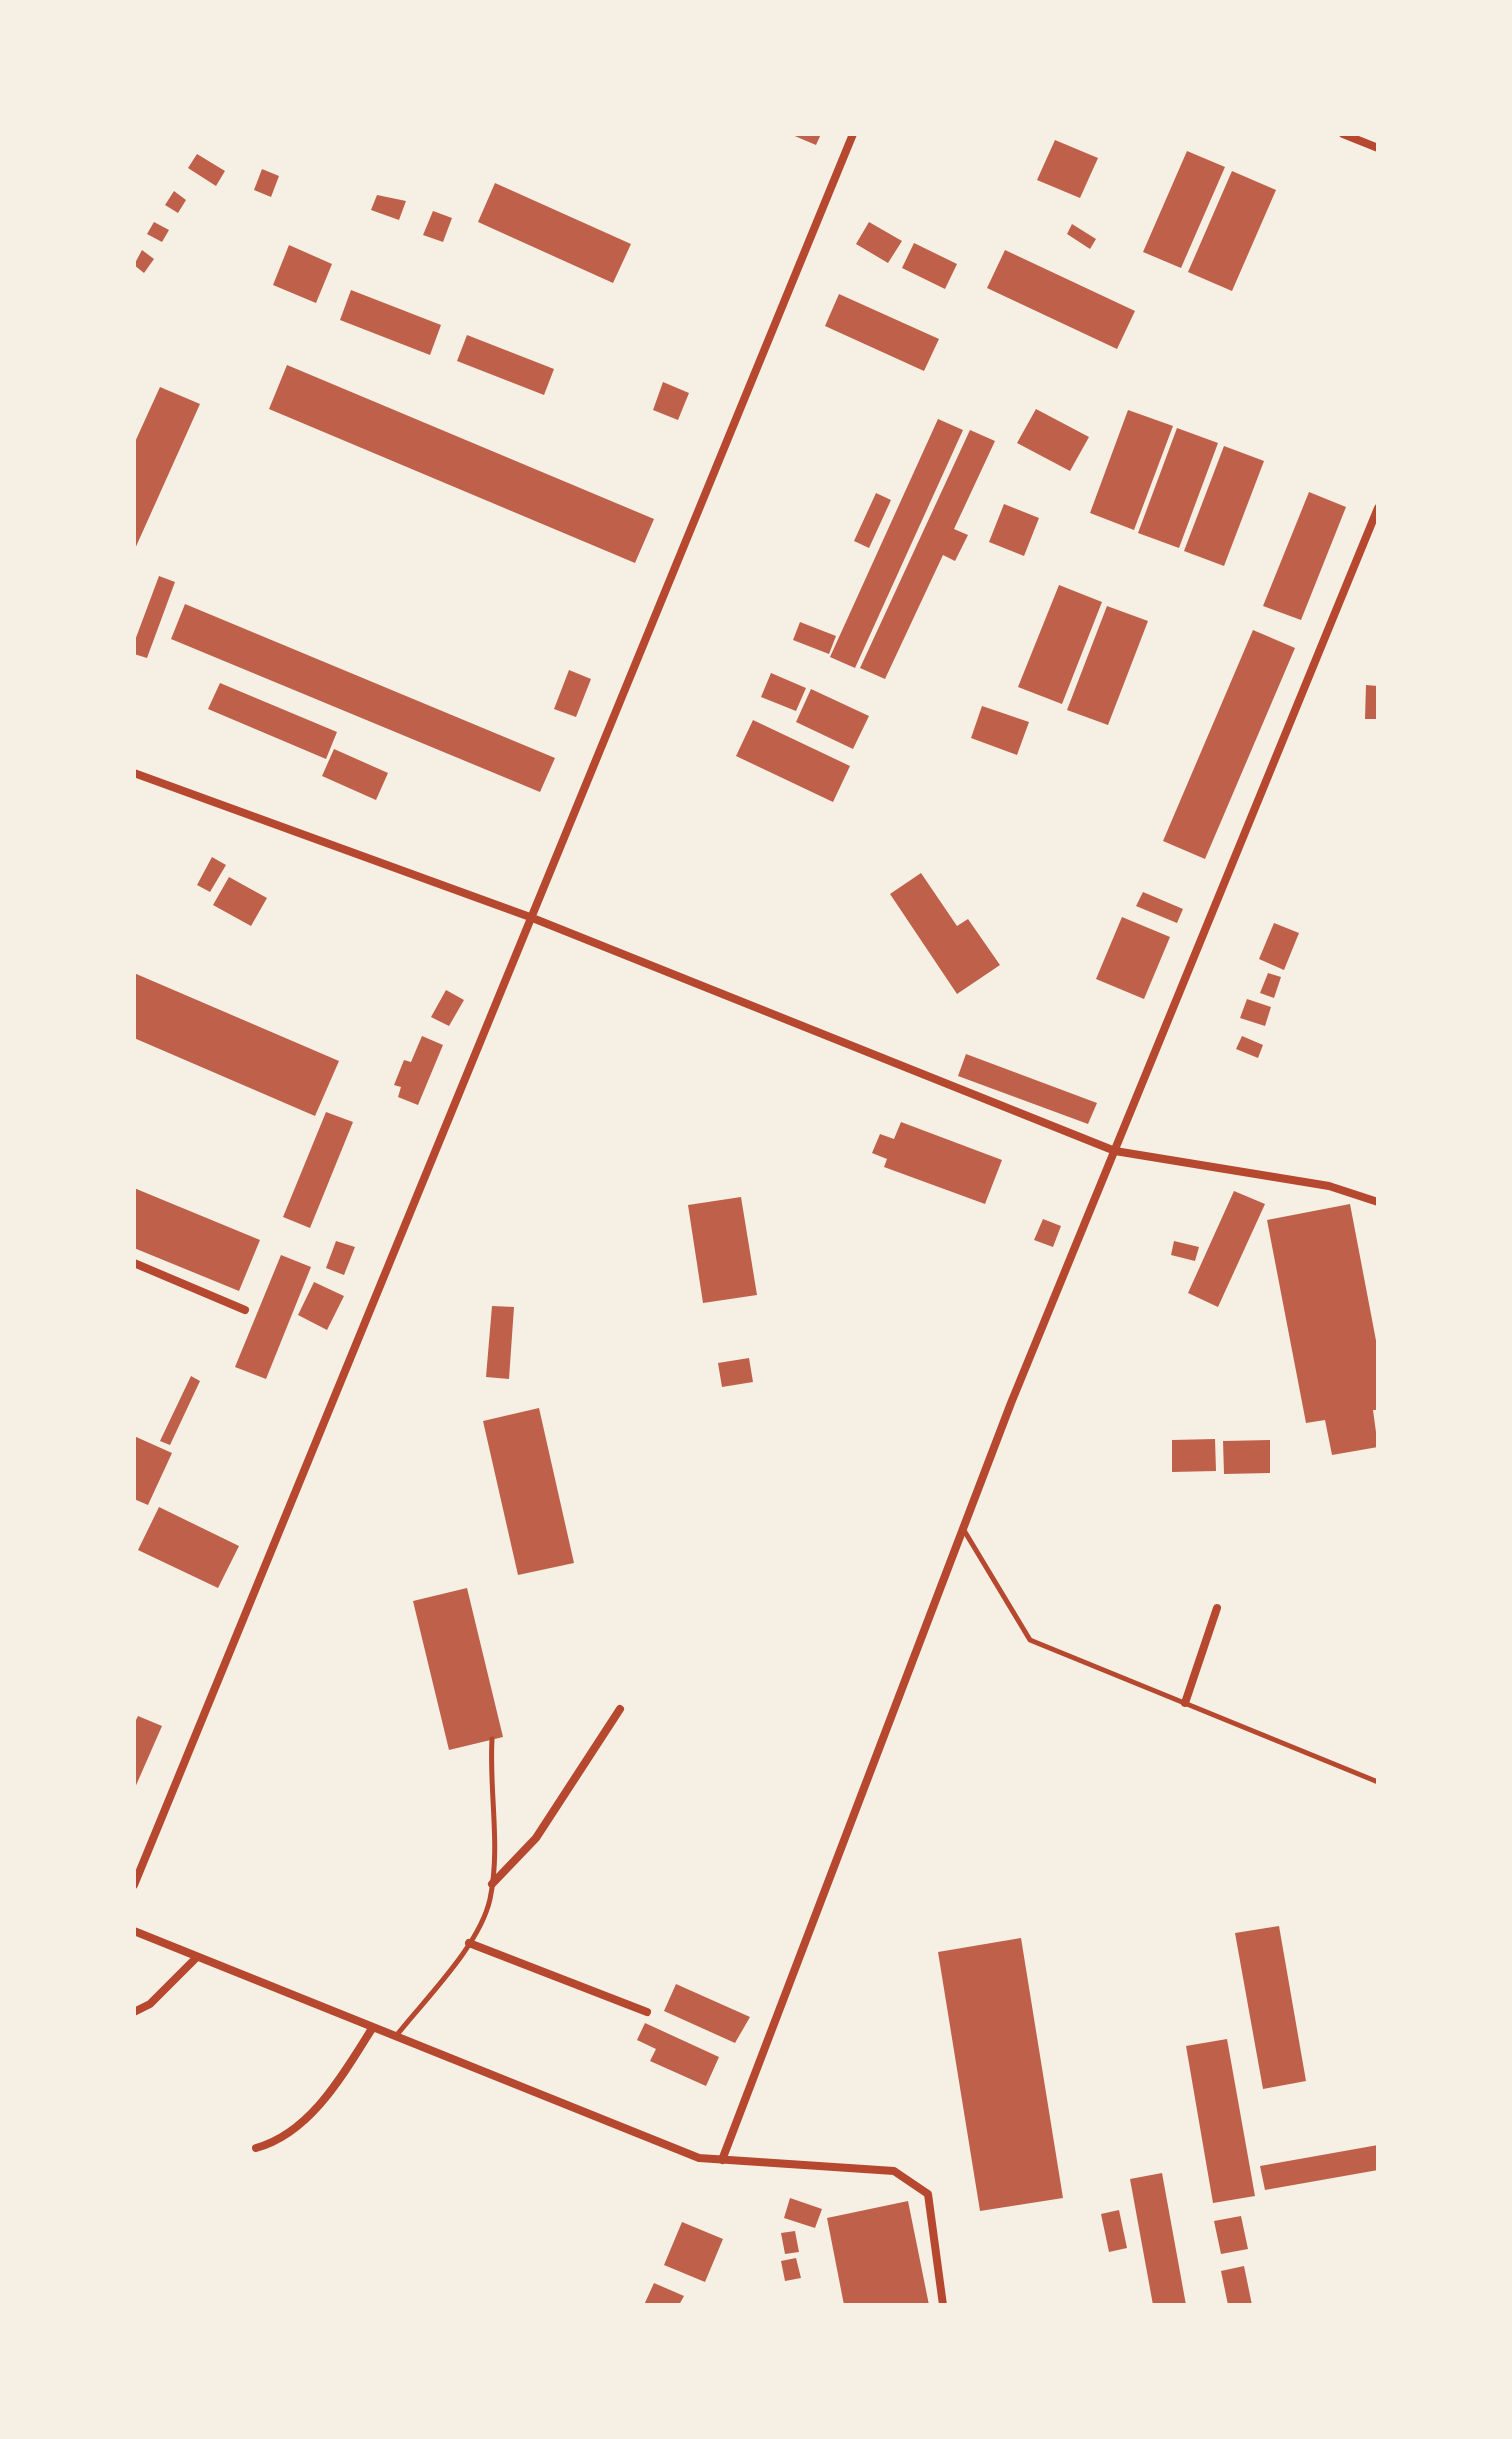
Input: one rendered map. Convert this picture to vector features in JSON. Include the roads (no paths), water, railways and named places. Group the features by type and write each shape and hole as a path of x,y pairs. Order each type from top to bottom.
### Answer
{"street":[{"path":"134,1885 853,134"},
{"path":"1343,134 1378,148"},
{"path":"722,2160 965,1532 1011,1403 1378,508"},
{"path":"134,773 530,917 1115,1151 1329,1186 1378,1202"},
{"path":"134,1263 245,1310"},
{"path":"1185,1703 1217,1608"},
{"path":"492,1884 536,1838 620,1709"},
{"path":"134,1931 699,2158 894,2171 928,2194 943,2305"},
{"path":"469,1943 647,2012"},
{"path":"134,2012 150,2004 197,1957"},
{"path":"256,2148 276,2143 311,2115 373,2027"}],"lane":[{"path":"965,1532 1030,1640 1378,1782"},
{"path":"396,2036 469,1943 489,1903 492,1884 492,1739"}]}
